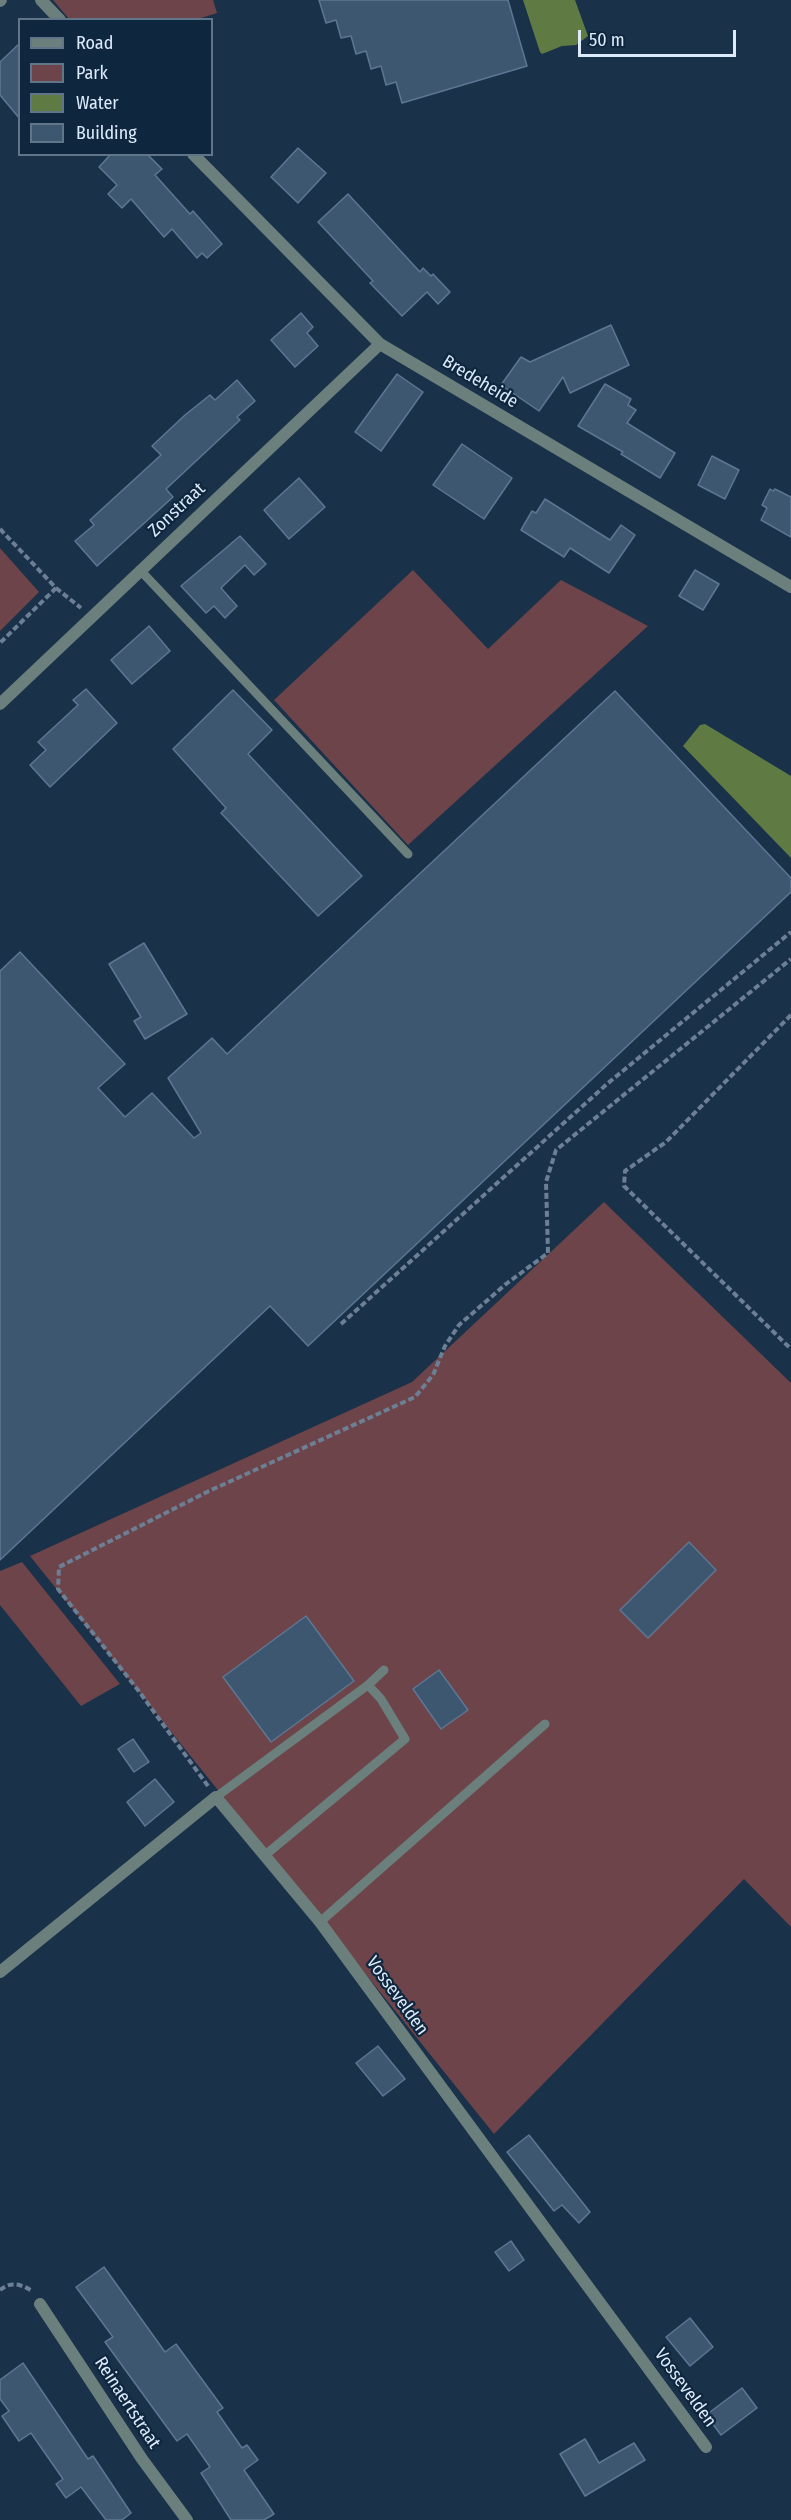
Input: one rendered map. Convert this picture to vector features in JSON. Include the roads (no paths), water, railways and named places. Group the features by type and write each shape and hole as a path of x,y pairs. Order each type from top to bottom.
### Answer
{"street":[{"path":"41,0 58,18"},
{"name":"Bredeheide","path":"195,156 380,344 791,587"},
{"name":"Zonstraat","path":"0,704 380,344"},
{"path":"0,1972 216,1797"},
{"name":"Vossevelden","path":"216,1797 320,1922 706,2447"},
{"name":"Reinaertstraat","path":"40,2304 142,2459 187,2520"}],"lane":[{"path":"141,570 408,854"},
{"path":"216,1797 369,1685 384,1670"},
{"path":"264,1856 405,1739 381,1699 369,1685"},
{"path":"320,1922 545,1724"}],"water":[{"path":"523,0 575,0 588,36 576,45 562,46 542,54"},
{"path":"705,724 791,776 791,858 683,746 700,725"}]}
